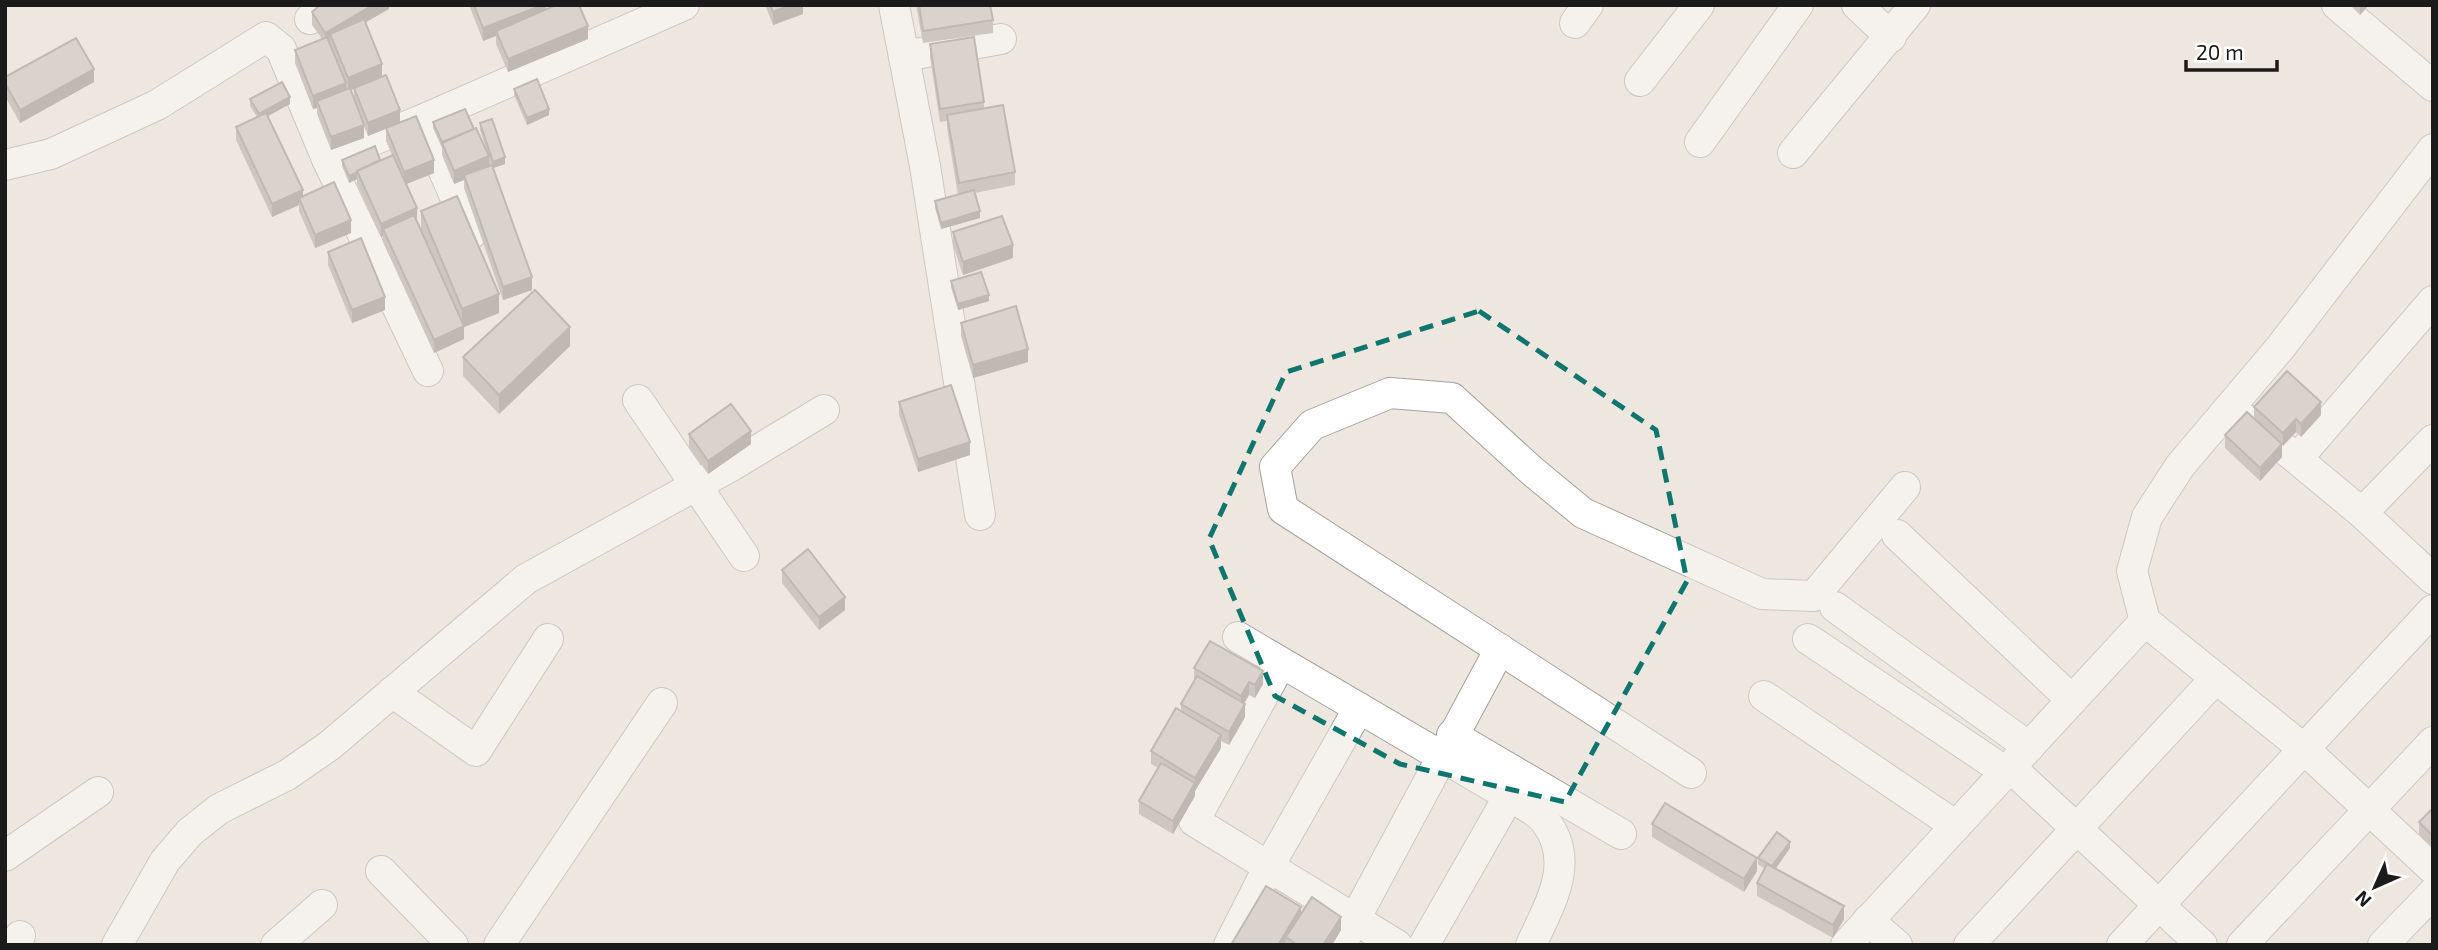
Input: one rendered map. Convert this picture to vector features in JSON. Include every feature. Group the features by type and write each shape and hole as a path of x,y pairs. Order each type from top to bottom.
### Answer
{"street":[{"path":"327,159 684,5"},
{"path":"894,5 927,180 980,515"},
{"path":"1640,81 1699,5"},
{"path":"1700,142 1798,5"},
{"path":"1857,5 1891,37"},
{"path":"1793,153 1915,5"},
{"path":"2337,5 2433,86"},
{"path":"5,165 51,154 157,105 266,37 281,49 327,159 428,372"},
{"path":"904,56 1001,39"},
{"path":"422,120 482,260"},
{"path":"2433,149 2280,348 2180,466 2147,517 2133,571 2145,621 2304,749 2433,869"},
{"path":"2297,459 2433,301"},
{"path":"1692,773 1283,509 1275,467 1312,425 1390,393 1452,398 1583,513 1762,594 1814,596 1905,487"},
{"path":"638,400 744,556"},
{"path":"2231,405 2362,513 2433,579"},
{"path":"117,945 165,861 190,832 219,810 287,775 329,746 526,579 733,465 824,410"},
{"path":"2362,513 2433,440"},
{"path":"1897,535 2072,700"},
{"path":"1835,607 2015,762 2077,828 2202,945"},
{"path":"2122,945 2433,610"},
{"path":"1846,945 2145,621"},
{"path":"1238,637 1359,708 1446,746 1621,834"},
{"path":"392,692 476,751 548,639"},
{"path":"1808,639 2015,762"},
{"path":"1341,945 1500,649"},
{"path":"1282,663 1194,821 1397,945"},
{"path":"1969,945 2216,678"},
{"path":"1764,696 1956,826"},
{"path":"499,945 662,703"},
{"path":"1228,945 1269,866 1359,708"},
{"path":"2242,945 2433,742"},
{"path":"1446,746 1509,796 1545,820 1561,852 1557,888 1531,945"},
{"path":"5,856 98,792"},
{"path":"1424,945 1509,796"},
{"path":"381,871 453,945"},
{"path":"2383,945 2433,894"},
{"path":"276,945 323,905"},
{"path":"1868,920 1897,945"}],"highlighted area":[{"path":"1479,311 1656,430 1687,581 1565,802 1400,764 1275,696 1209,539 1286,372"}],"building":[{"path":"320,5 373,5 325,33 312,12"},
{"path":"474,5 543,5 483,28"},
{"path":"556,5 579,5 588,26 508,59 496,31"},
{"path":"770,5 791,5 773,12"},
{"path":"919,5 990,5 993,20 923,31"},
{"path":"364,19 382,64 348,78 330,34"},
{"path":"327,37 346,83 313,96 295,50"},
{"path":"974,37 984,102 940,109 930,44"},
{"path":"76,38 94,69 20,110 5,83 5,77"},
{"path":"386,75 400,110 368,123 354,88"},
{"path":"537,79 549,109 527,118 514,89"},
{"path":"282,82 290,97 259,114 250,99"},
{"path":"350,88 364,125 331,137 317,101"},
{"path":"1003,105 1015,172 959,183 947,115"},
{"path":"465,109 474,129 442,142 433,122"},
{"path":"266,113 303,190 272,204 236,127"},
{"path":"416,116 434,160 404,172 386,128"},
{"path":"492,119 505,157 493,162 480,123"},
{"path":"476,128 489,156 454,171 442,143"},
{"path":"375,146 380,160 349,176 342,160"},
{"path":"393,155 417,208 381,224 357,171"},
{"path":"492,165 532,277 503,287 464,175"},
{"path":"334,182 351,220 315,235 299,198"},
{"path":"974,190 980,211 941,223 935,201"},
{"path":"457,196 499,294 462,309 421,211"},
{"path":"414,215 464,326 434,340 383,229"},
{"path":"1002,216 1013,245 963,262 953,232"},
{"path":"361,238 385,297 352,310 328,252"},
{"path":"981,272 989,295 958,304 951,281"},
{"path":"535,290 570,327 499,395 463,357"},
{"path":"1016,306 1028,349 973,365 961,323"},
{"path":"2287,371 2321,402 2301,424 2296,419 2283,433 2254,407"},
{"path":"951,385 970,442 918,459 899,402"},
{"path":"731,404 751,431 708,461 689,434"},
{"path":"2247,412 2282,444 2260,468 2225,435"},
{"path":"808,549 845,597 819,617 782,570"},
{"path":"1210,641 1263,671 1255,685 1249,682 1241,696 1194,668"},
{"path":"1197,676 1245,704 1229,732 1181,704"},
{"path":"1176,708 1221,735 1195,778 1151,751"},
{"path":"1161,763 1195,783 1173,821 1139,801"},
{"path":"1665,803 1757,858 1744,879 1652,824"},
{"path":"2433,808 2433,836 2419,822"},
{"path":"1777,832 1790,842 1772,866 1758,858"},
{"path":"1767,864 1844,906 1833,925 1757,883"},
{"path":"1266,886 1301,907 1278,945 1231,945"},
{"path":"1312,897 1341,917 1323,945 1297,945 1286,937"}]}
